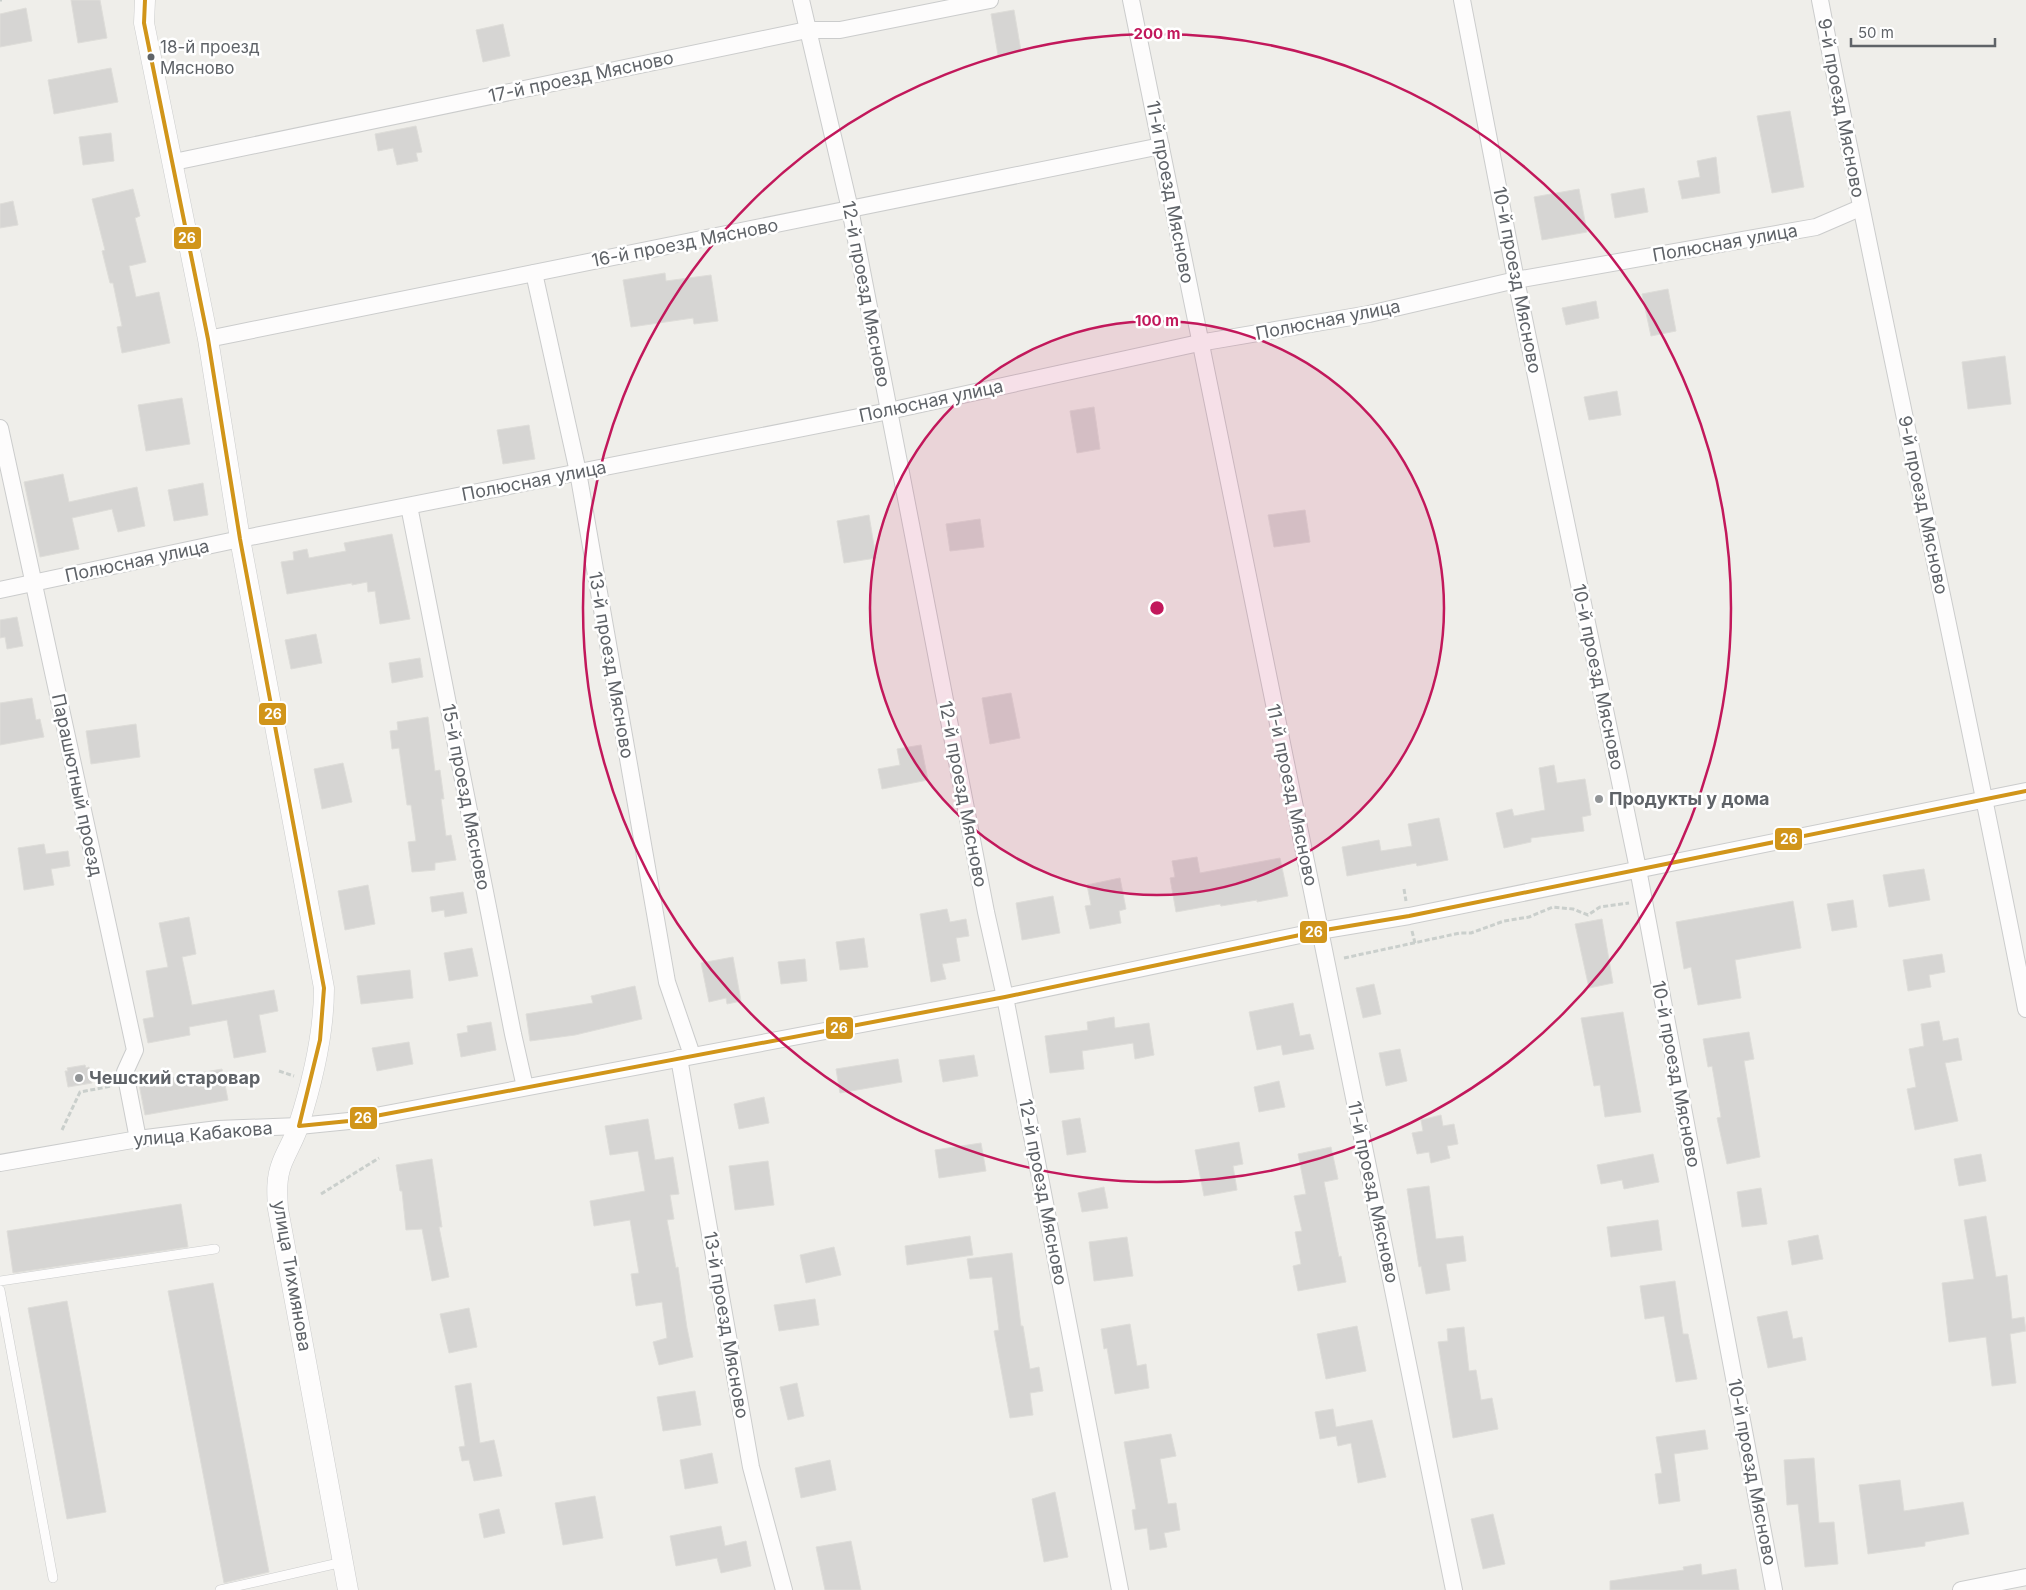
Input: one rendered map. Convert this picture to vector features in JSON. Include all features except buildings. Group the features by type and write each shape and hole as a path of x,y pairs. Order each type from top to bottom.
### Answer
{"street":[{"name":"улица Тихмянова","path":"132,0 144,23"},
{"name":"улица Тихмянова","path":"145,0 144,23 174,162 208,339 240,539 324,988 324,1018 311,1082 299,1126 281,1164 277,1181 278,1209 348,1590"},
{"name":"12-й проезд Мясново","path":"801,0 850,209 1120,1590"},
{"name":"17-й проезд Мясново","path":"174,162 807,30 840,30 990,0"},
{"name":"11-й проезд Мясново","path":"1131,0 1199,343 1454,1590"},
{"name":"10-й проезд Мясново","path":"1462,0 1516,280 1638,869 1774,1590"},
{"name":"9-й проезд Мясново","path":"1820,0 1860,208 1986,799 2026,1009"},
{"name":"16-й проезд Мясново","path":"208,339 1161,146"},
{"name":"Полюсная улица","path":"0,590 240,539 889,411 1199,343 1368,314 1516,280 1816,227 1860,208"},
{"name":"13-й проезд Мясново","path":"534,273 578,472 667,982 686,1056 751,1468 784,1590"},
{"name":"Парашютный проезд","path":"0,428 135,1050 125,1072 138,1139"},
{"name":"15-й проезд Мясново","path":"409,506 525,1087"},
{"name":"улица Кабакова","path":"0,1163 138,1139 218,1129 299,1126 349,1121 1004,996 1319,931 1409,916 2026,791"},
{"path":"1960,1590 2026,1577"}],"lane":[{"path":"0,1281 215,1249"},
{"path":"0,1290 53,1578"},
{"path":"220,1590 343,1562"}],"path":[{"path":"1326,962 1460,933 1471,933 1504,921 1529,917 1553,907 1572,909 1588,915 1600,907 1644,902"},
{"path":"62,1130 80,1092 127,1084"},
{"path":"321,1194 379,1158"}],"transit line":[{"name":"26","path":"145,0 144,23 208,339 240,539 324,988 320,1040 299,1126 349,1121 1005,997 1319,931 1409,916 2026,791"}],"place":[{"name":"18-й проезд Мясново","path":"151,57"},
{"name":"Продукты у дома","path":"1599,799"},
{"name":"Чешский старовар","path":"79,1078"}]}
